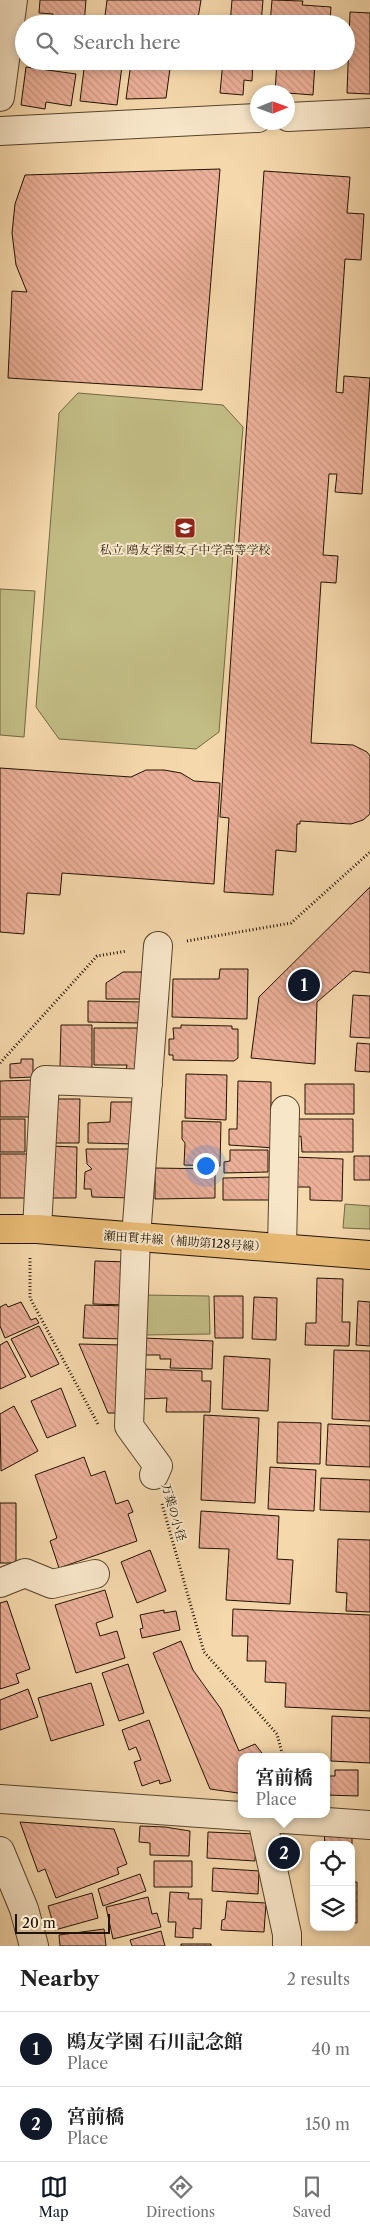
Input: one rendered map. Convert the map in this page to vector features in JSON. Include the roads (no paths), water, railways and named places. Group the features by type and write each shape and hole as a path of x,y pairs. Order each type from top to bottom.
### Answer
{"main road":[{"name":"瀬田貫井線（補助第128号線）","path":"0,1228 34,1240 136,1237 370,1254"}],"street":[{"path":"0,97 8,4"},
{"path":"295,116 370,113"},
{"path":"0,131 250,118"},
{"path":"154,1476 158,1466 129,1426 136,1237 158,946"},
{"path":"34,1240 45,1080 148,1084"},
{"path":"282,1248 285,1110"},
{"path":"0,1582 25,1573 52,1584 95,1574"},
{"path":"0,1799 238,1817"},
{"path":"249,1818 370,1825"},
{"path":"262,1819 287,1934 287,1946"},
{"path":"0,1851 24,1909 34,1946"}],"place":[{"name":"私立 鴎友学園女子中学高等学校","path":"185,528"},
{"name":"鴎友学園 石川記念館","path":"304,985"},
{"name":"宮前橋","path":"284,1853"}]}
